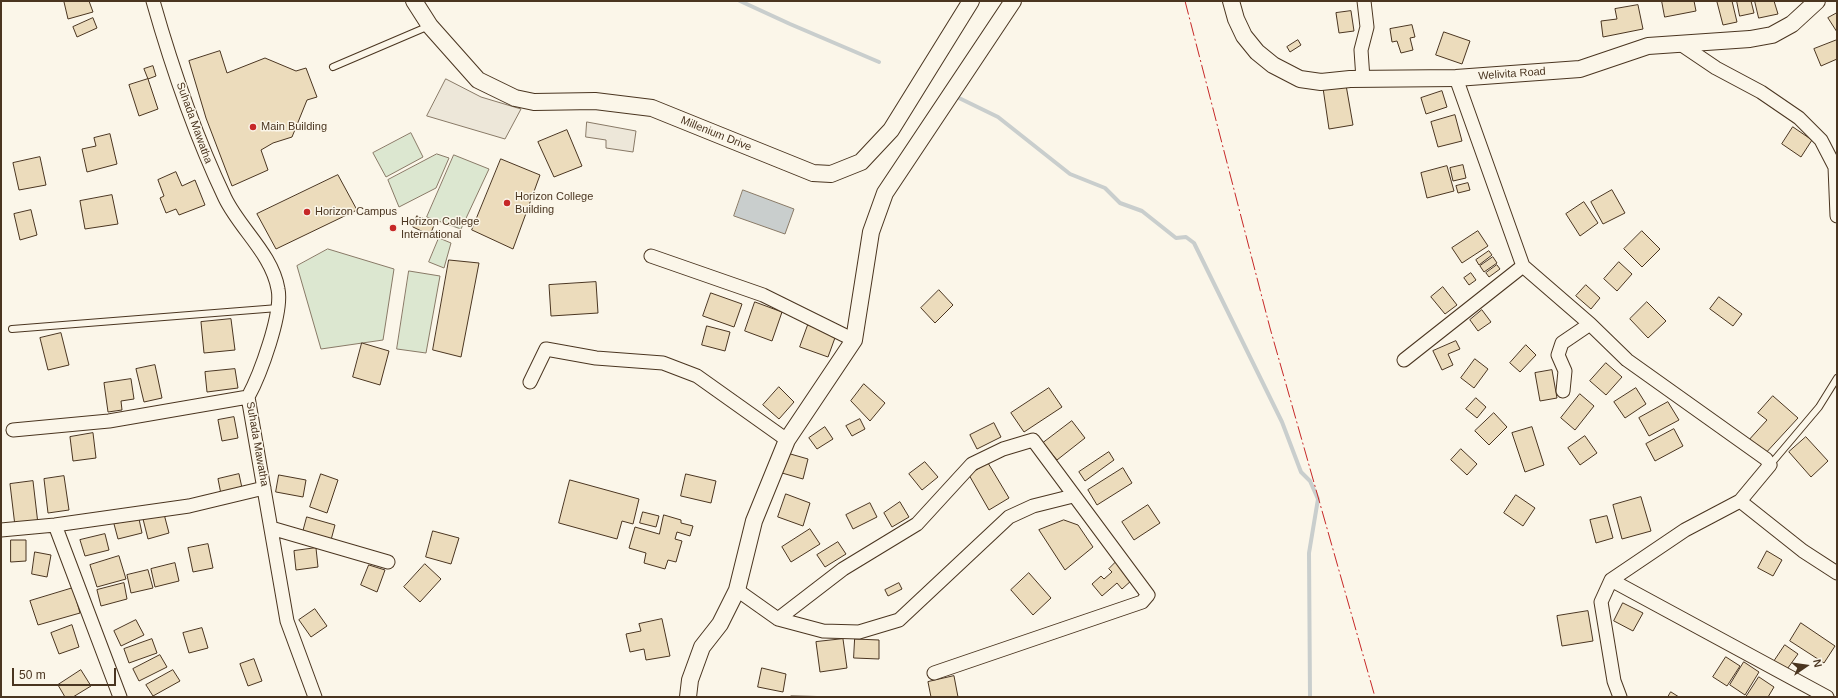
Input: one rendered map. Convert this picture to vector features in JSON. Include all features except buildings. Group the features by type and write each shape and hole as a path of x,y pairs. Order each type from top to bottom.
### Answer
{"street":[{"name":"Suhada Mawatha","path":"153,1 173,66 210,164 226,200 261,252 273,273 278,290 278,308 268,348 256,382 248,397 287,621 315,697"},
{"name":"Millenium Drive","path":"414,1 430,26 478,80 515,98 534,102 595,101 652,108 813,173 831,174 861,162 891,130 971,1"},
{"path":"688,697 690,680 702,648 720,624 737,590 754,521 787,440 854,340 871,232 885,193 1013,1"},
{"name":"Welivita Road","path":"1231,1 1236,18 1244,36 1257,52 1273,65 1300,79 1321,82 1363,79 1456,78 1580,69 1648,46 1750,39 1772,35 1792,24 1817,1"},
{"path":"1363,79 1361,50 1367,27 1364,1"},
{"path":"1679,43 1716,68 1774,100 1799,118 1821,140 1835,167 1837,216"},
{"path":"1456,78 1523,266 1590,324 1627,360 1766,459 1770,466 1740,502 1685,530 1611,580 1601,602 1614,681 1620,697"},
{"path":"651,256 763,295 854,340"},
{"path":"1404,360 1523,266"},
{"path":"1563,391 1565,371 1558,355 1562,343 1590,324"},
{"path":"530,382 546,349 596,358 663,363 697,376 787,440"},
{"path":"13,430 109,421 248,397"},
{"path":"778,619 843,569 917,524 972,464 1003,449 1033,440 1073,496 1148,595 1142,602 934,672"},
{"path":"1,530 55,525 189,506 264,488"},
{"path":"737,590 778,619 823,631 859,632 899,620 1010,517 1033,506 1073,496"},
{"path":"1740,502 1803,551 1837,573"},
{"path":"55,525 120,697"},
{"path":"271,528 388,562"},
{"path":"1611,580 1827,697"}],"lane":[{"path":"333,67 430,26"},
{"path":"12,329 278,308"},
{"path":"1770,466 1819,407 1837,378"}],"green space":[{"path":"411,133 423,157 386,177 373,153"},
{"path":"437,154 449,158 436,188 399,207 388,180"},
{"path":"454,155 489,169 461,229 427,217"},
{"path":"439,238 451,243 444,268 429,262"},
{"path":"328,249 394,269 383,340 321,349 297,266"},
{"path":"409,271 440,276 426,353 397,349"}],"shaded area":[{"path":"446,79 481,97 521,109 505,139 427,116"},
{"path":"587,122 636,131 633,152 606,148 606,140 586,137"},
{"path":"743,190 794,209 785,234 734,216"}],"waterway":[{"path":"740,1 879,62"},
{"path":"959,98 998,117 1070,174 1105,188 1120,203 1142,211 1176,238 1186,237 1194,243 1282,422 1301,472 1310,481 1318,499 1309,553 1310,697"}],"power":[{"path":"1185,1 1270,328 1375,697"}],"place":[{"name":"Main Building","path":"253,127"},
{"name":"Horizon College Building","path":"507,203"},
{"name":"Horizon Campus","path":"307,212"},
{"name":"Horizon College International","path":"393,228"}]}
